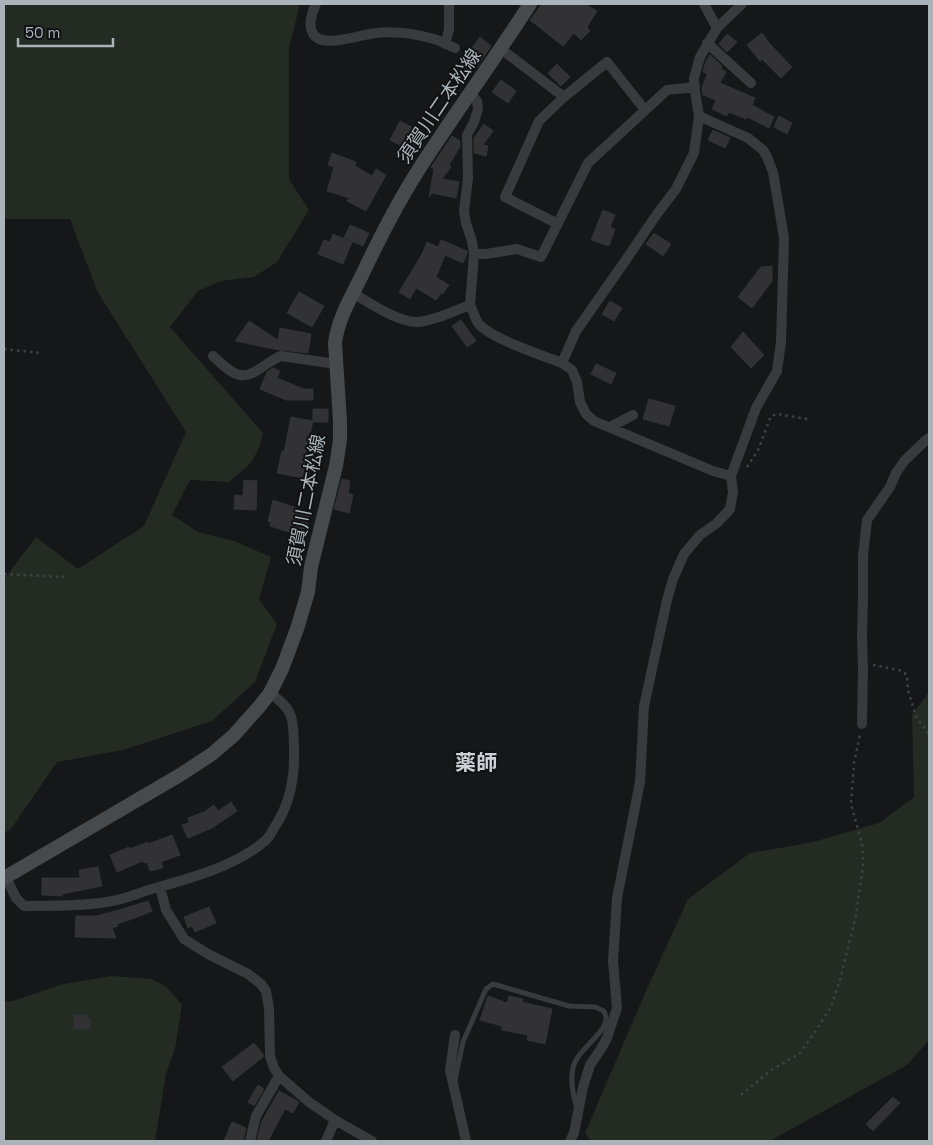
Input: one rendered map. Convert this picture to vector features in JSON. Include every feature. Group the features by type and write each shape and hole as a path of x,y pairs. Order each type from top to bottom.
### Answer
{"main road":[{"name":"須賀川二本松線","path":"5,877 180,775 212,754 259,708 270,693 282,669 308,592 311,567 336,466 340,440 340,421 335,343 341,319 391,216 419,169 530,4"}],"street":[{"path":"316,4 312,13 312,31 323,40 336,41 376,33 403,33 434,39 455,48"},
{"path":"445,44 449,30 450,4"},
{"path":"704,4 717,28"},
{"path":"562,363 576,331 676,189 694,153 700,116 694,78 700,58 717,28 742,4"},
{"path":"707,43 751,83"},
{"path":"501,49 564,97"},
{"path":"558,224 505,197 539,121 564,97 607,62 645,110"},
{"path":"474,254 517,249 541,257 588,163 667,90 695,88"},
{"path":"470,93 477,102 478,109 468,135 468,178 464,211 474,254 470,305 478,323 505,340 562,363 572,370 577,382 580,402 586,414 594,421 713,471 731,476"},
{"path":"570,1141 574,1133 583,1087 590,1065 601,1049 618,1008 614,961 617,898 640,782 644,706 672,578 684,554 700,535 718,523 730,509 733,492 731,476 756,408 777,371 782,342 784,238 773,172 768,157 763,150 748,138 700,116"},
{"path":"353,293 398,318 416,322 428,320 470,305"},
{"path":"213,356 229,369 241,375 249,375 273,359 281,356 336,364"},
{"path":"610,427 634,415"},
{"path":"862,724 863,556 867,520 890,487 904,460 929,438"},
{"path":"5,877 16,898 24,906 90,904 113,901 197,876 251,852 267,839 280,818 287,804 292,785 294,739 291,715 281,701 270,693"},
{"path":"160,887 166,910 184,939 208,954 248,974 261,984 266,992 269,1008 270,1056 279,1076 309,1102 335,1120 372,1141"},
{"path":"455,1035 450,1070 466,1141"},
{"path":"250,1141 256,1116 279,1076"},
{"path":"326,1141 335,1120"}],"lane":[{"path":"454,1088 463,1042 486,989 493,984 569,1006 595,1007 604,1011 606,1020 601,1032 582,1050 573,1067 572,1089 578,1113"}],"path":[{"path":"4,349 41,353"},
{"path":"731,476 745,471 758,450 771,416 777,414 807,419"},
{"path":"4,574 64,577"},
{"path":"863,663 902,671 907,676 908,690 916,717 929,734"},
{"path":"741,1095 770,1071 800,1053 831,1007 840,980 856,915 863,866 863,848 851,804 854,763 862,724"}],"shaded area":[{"path":"4,4 300,4 289,48 289,179 309,210 277,262 254,277 221,281 198,291 170,327 263,433 259,448 251,463 229,482 190,480 172,515 198,532 234,541 271,557 259,599 277,624 255,682 212,721 123,750 57,762 11,829 4,833 4,579 36,537 78,569 144,526 186,432 97,291 70,219 4,219"},
{"path":"929,692 929,1040 907,1065 770,1141 591,1141 585,1133 688,899 750,853 813,842 879,823 914,797 912,715"},
{"path":"112,976 151,979 167,987 182,1005 175,1049 166,1074 155,1141 4,1141 4,1002 13,1001 63,984"}],"building":[{"path":"542,4 585,4 597,11 587,27 590,31 581,40 574,33 563,46 530,20"},
{"path":"762,33 792,67 781,78 762,59 760,61 747,45"},
{"path":"727,34 737,42 727,52 719,44"},
{"path":"480,37 491,46 477,67 474,65 462,82 452,74"},
{"path":"710,55 722,66 721,69 726,72 720,83 755,98 752,105 774,117 769,128 747,117 746,119 729,112 727,116 712,109 716,100 703,95 702,88 707,74 703,72"},
{"path":"557,64 570,77 561,86 548,73"},
{"path":"501,80 516,91 508,103 492,92"},
{"path":"779,116 792,123 787,134 774,127"},
{"path":"400,121 423,133 413,152 390,140"},
{"path":"484,124 493,131 483,145 488,146 486,156 474,153 474,138"},
{"path":"713,130 730,138 725,148 708,140"},
{"path":"452,136 460,141 460,147 449,165 451,167 442,179 459,182 456,198 432,193 429,197 434,169 431,167"},
{"path":"332,153 356,162 355,166 372,176 376,169 386,175 366,211 347,201 349,198 327,191 334,167 328,165"},
{"path":"603,210 615,215 610,227 615,229 609,246 591,240"},
{"path":"350,225 369,233 363,246 344,238"},
{"path":"654,233 671,244 663,256 646,244"},
{"path":"333,234 352,242 343,264 318,254 324,240 330,242"},
{"path":"441,240 467,251 463,263 445,255 436,277 449,285 443,294 441,293 436,300 416,288 410,299 399,292 422,254 427,242 438,247"},
{"path":"772,266 772,281 752,308 738,297 761,267"},
{"path":"299,292 324,306 312,327 287,313"},
{"path":"610,301 622,308 614,321 602,314"},
{"path":"461,320 476,341 467,347 452,326"},
{"path":"249,321 278,340 280,328 311,334 308,353 279,350 235,341"},
{"path":"743,332 764,355 751,368 731,347"},
{"path":"596,364 616,373 611,384 591,374"},
{"path":"273,368 280,371 277,378 304,389 313,389 313,400 286,400 260,389 267,372"},
{"path":"649,399 675,406 669,426 643,419"},
{"path":"313,409 328,409 328,422 313,422"},
{"path":"291,417 313,421 305,456 312,458 308,479 277,473 282,451 284,452"},
{"path":"342,479 350,481 348,493 353,495 349,513 334,509"},
{"path":"244,480 257,481 256,510 234,509 235,495 243,496"},
{"path":"273,500 311,513 304,533 296,530 295,534 270,526 271,522 268,521"},
{"path":"231,802 237,811 212,828 188,838 182,825 189,823 188,818 204,812 214,805 218,811"},
{"path":"172,835 180,855 161,862 163,868 150,871 147,862 144,863 143,861 117,872 110,855 129,847 130,849 148,842 148,844"},
{"path":"98,867 102,886 62,894 62,896 42,895 42,878 80,878 79,870"},
{"path":"148,901 152,911 117,924 118,926 112,928 116,938 75,937 76,916 96,916"},
{"path":"209,907 216,923 195,932 192,926 188,928 184,917"},
{"path":"488,996 507,1003 509,996 523,999 522,1002 552,1009 545,1044 527,1040 528,1035 502,1030 502,1026 480,1020"},
{"path":"74,1015 87,1015 87,1018 90,1018 90,1029 74,1029"},
{"path":"254,1043 263,1054 263,1057 233,1081 222,1067"},
{"path":"258,1085 264,1089 254,1106 248,1102"},
{"path":"279,1091 299,1102 293,1113 285,1109 268,1141 257,1139 262,1121"},
{"path":"893,1097 900,1103 873,1131 866,1124"},
{"path":"232,1122 246,1128 243,1141 224,1141"}],"district":[{"name":"薬師","path":"476,762"}]}
